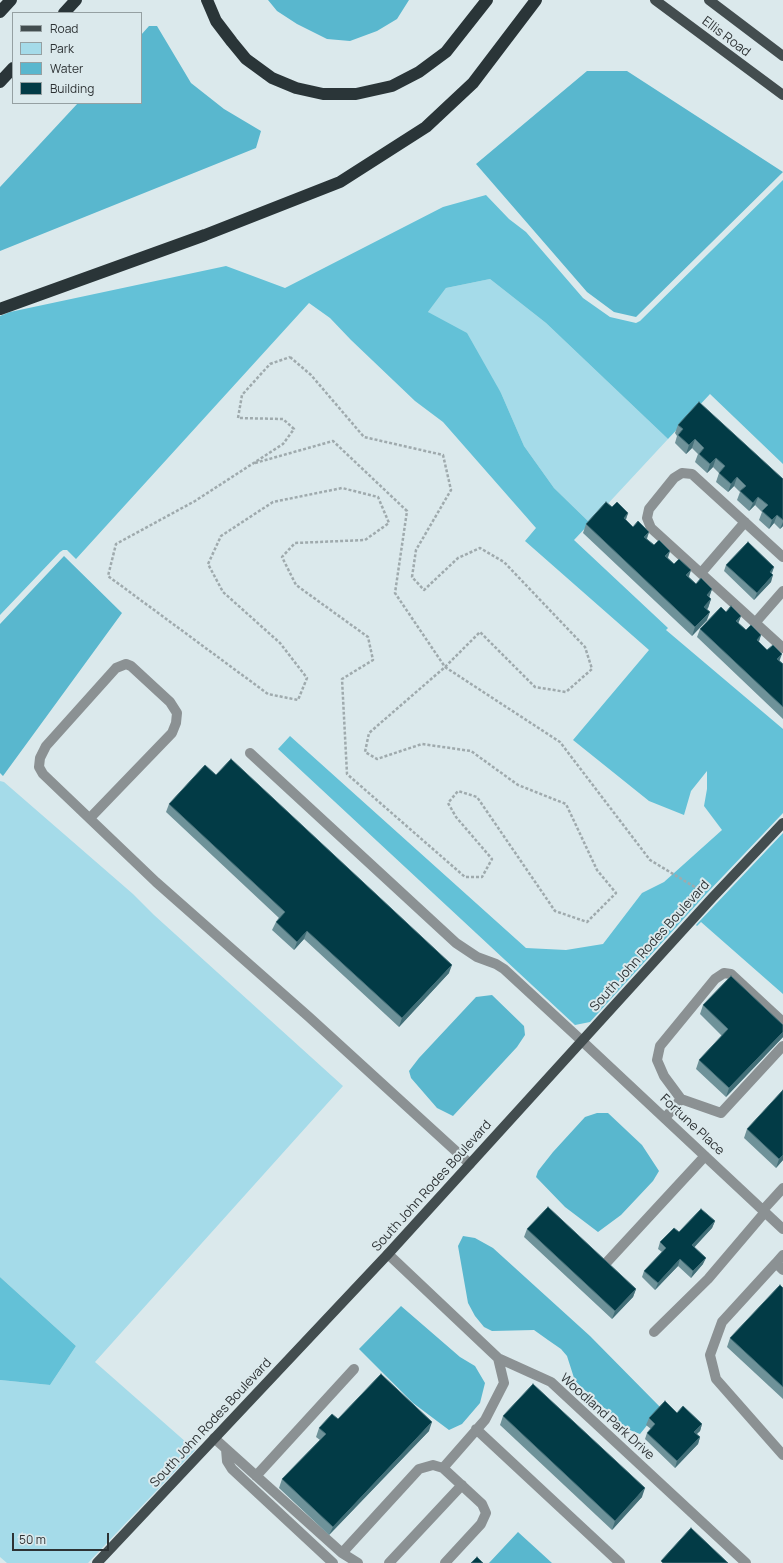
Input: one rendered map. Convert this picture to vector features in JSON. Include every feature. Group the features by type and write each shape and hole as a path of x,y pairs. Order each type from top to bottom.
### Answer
{"highway":[{"path":"0,12 11,0"},
{"path":"65,12 76,0"},
{"path":"207,0 216,21 246,59 272,78 296,88 323,94 356,94 392,86 419,72 446,52 487,0"},
{"path":"0,309 205,235 340,182 426,127 473,83 536,0"},
{"path":"0,82 12,69"}],"main road":[{"name":"Ellis Road","path":"655,0 783,95"},
{"name":"Ellis Road","path":"709,0 783,56"},
{"name":"South John Rodes Boulevard","path":"97,1563 388,1254 712,898 783,823"}],"street":[{"path":"783,557 692,474 682,472 674,478 649,509 647,518 651,528 783,648"},
{"path":"701,574 745,522"},
{"path":"755,623 783,591"},
{"path":"90,818 172,733 176,723 177,713 170,702 131,666 126,664 116,668 46,746 40,758 39,766 43,774 156,882 309,1017 470,1164"},
{"name":"Fortune Place","path":"250,753 456,943 477,957 496,964 504,969 783,1229"},
{"path":"783,1022 731,974 724,973 716,979 660,1046 657,1060 664,1076 681,1099 721,1113 783,1046"},
{"path":"664,1118 681,1099"},
{"path":"607,1262 705,1156"},
{"path":"654,1332 708,1279 783,1188"},
{"name":"Woodland Park Drive","path":"388,1254 498,1358 551,1382 746,1563"},
{"path":"783,1255 779,1267 722,1322 710,1355 716,1379 783,1454"},
{"path":"443,1468 485,1420 504,1382 498,1358"},
{"path":"256,1476 354,1368"},
{"path":"476,1429 620,1563"},
{"path":"214,1438 342,1553 358,1563"},
{"path":"226,1449 227,1461 232,1469 333,1563"},
{"path":"342,1553 419,1469 433,1465 443,1468 462,1485 482,1504 486,1513 481,1524 445,1563"},
{"path":"389,1563 462,1485"}],"path":[{"path":"290,357 311,375 364,437 443,455 451,490 416,550 412,577 424,590 458,558 480,548 504,562 585,647 592,669 566,692 535,687 480,632 445,667 370,733 365,752 377,758 422,744 471,751 518,785 566,804 597,870 616,893 587,922 555,910 477,797 458,791 448,803 456,817 492,859 482,877 465,877 347,774 342,679 373,660 368,637 296,586 282,557 294,543 365,540 389,523 378,497 342,488 273,502 221,536 208,564 222,592 280,643 307,678 298,700 268,694 108,576 116,544 195,501 283,444 294,429 283,419 238,418 242,395 270,364 290,357"},
{"path":"251,464 333,441 407,511 395,593 445,667 560,742 650,860 712,898"}],"green space":[{"path":"490,279 546,323 668,439 590,523 554,488 524,446 501,393 428,312 446,288"},
{"path":"0,781 4,782 133,894 154,915 343,1086 95,1362 195,1450 88,1563 7,1563 0,1557 0,1380 50,1385 76,1346 0,1277"}],"shaded area":[{"path":"783,180 783,464 710,394 668,439 546,323 490,279 446,288 428,312 467,333 501,393 524,446 554,488 590,523 574,540 668,628 666,630 783,729 783,813 707,893 590,1022 575,1025 278,749 290,736 526,948 566,950 603,944 642,893 664,882 722,830 704,806 707,789 707,771 691,791 684,815 649,801 573,740 649,650 525,541 536,528 443,422 415,401 330,318 309,303 76,559 67,550 60,552 0,615 0,316 10,312 226,266 285,288 443,207 486,195 509,219 526,232 583,298 610,317 636,323 640,321"},
{"path":"783,833 783,994 701,922 697,926 696,925"},
{"path":"0,1277 76,1346 50,1385 0,1380"}],"water":[{"path":"268,0 409,0 397,19 377,31 350,41 327,39 297,24 277,11"},
{"path":"149,26 157,26 191,83 224,109 261,131 256,148 0,251 0,187 77,104 142,104 142,34"},
{"path":"587,71 627,71 783,172 636,317 614,312 587,292 476,164"},
{"path":"64,556 122,613 3,776 0,773 0,624"},
{"path":"492,995 524,1026 525,1035 517,1047 453,1116 437,1108 411,1078 409,1071 419,1058 476,997"},
{"path":"597,1113 608,1113 642,1145 659,1171 653,1181 621,1215 598,1232 565,1207 536,1177 538,1171 553,1152 585,1117"},
{"path":"463,1236 475,1238 493,1248 590,1336 661,1408 640,1434 627,1429 575,1381 567,1356 561,1349 534,1330 492,1331 484,1327 475,1316 468,1303 458,1246"},
{"path":"401,1306 460,1357 475,1366 485,1383 480,1403 462,1424 449,1430 413,1403 359,1349"},
{"path":"518,1532 552,1563 489,1563"}],"building":[{"path":"699,402 783,479 783,520 777,515 772,520 762,511 768,505 758,497 753,503 740,491 746,486 737,477 731,484 719,473 725,466 716,458 710,464 699,454 704,448 695,439 689,445 678,435 683,429 678,425"},
{"path":"606,502 612,507 617,502 628,513 624,518 633,527 638,521 649,532 644,537 654,545 659,540 670,551 665,556 674,564 679,559 691,570 686,575 696,584 701,578 712,589 707,595 711,599 704,607 710,612 695,627 586,524"},
{"path":"748,542 774,567 770,572 773,575 757,593 726,565"},
{"path":"731,606 741,616 736,621 746,630 751,625 761,635 757,640 767,650 773,645 782,654 777,659 783,664 783,707 700,629 721,607 726,612"},
{"path":"231,759 452,965 402,1018 307,931 297,942 276,922 285,912 169,804 205,765 216,775"},
{"path":"731,976 783,1025 783,1032 729,1088 699,1060 728,1029 703,1005"},
{"path":"783,1090 783,1155 779,1159 747,1129"},
{"path":"548,1207 636,1289 615,1311 527,1229"},
{"path":"701,1209 715,1221 692,1245 706,1258 693,1271 680,1259 658,1283 644,1271 666,1248 660,1242 674,1228 679,1232"},
{"path":"780,1285 783,1288 783,1387 730,1338"},
{"path":"381,1374 432,1422 333,1527 282,1479 326,1434 319,1428 332,1414 338,1419"},
{"path":"533,1384 645,1488 615,1521 503,1416"},
{"path":"665,1401 677,1413 683,1406 702,1424 694,1432 700,1437 677,1461 647,1433 655,1424 649,1418"},
{"path":"691,1528 728,1563 663,1563 661,1561"},
{"path":"477,1557 483,1563 471,1563"}]}
